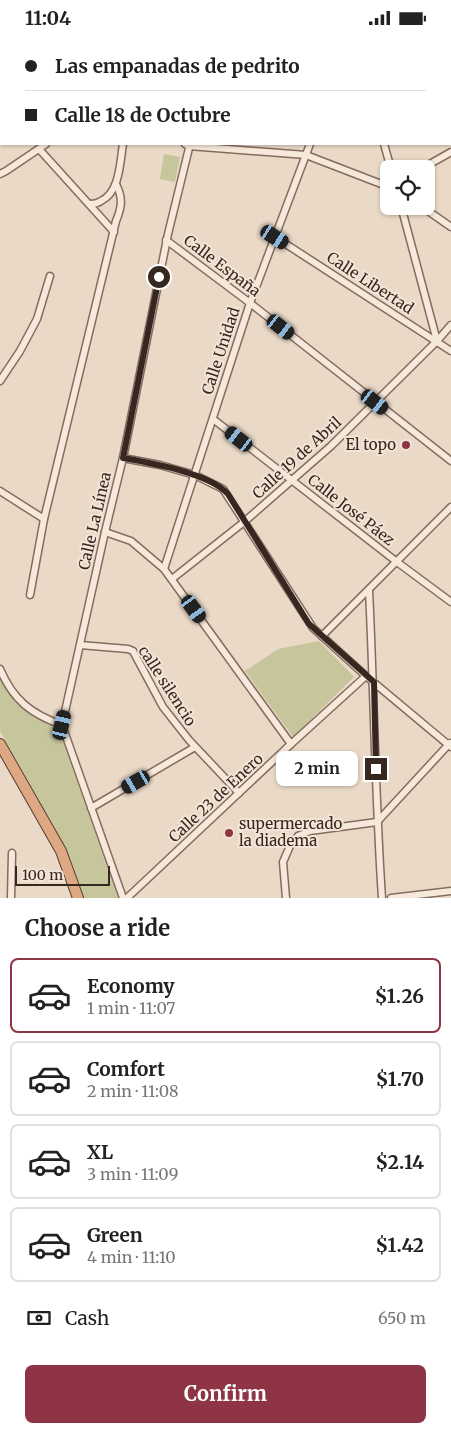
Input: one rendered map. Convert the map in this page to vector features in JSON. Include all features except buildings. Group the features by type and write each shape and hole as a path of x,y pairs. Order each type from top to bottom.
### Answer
{"highway":[{"path":"0,744 61,863 71,898"},
{"path":"0,752 44,827 61,851 78,898"}],"street":[{"path":"0,174 45,145"},
{"path":"90,205 107,197 116,183 123,145"},
{"name":"Calle La Línea","path":"62,725 123,458 166,240 188,145"},
{"path":"199,145 306,155 380,184"},
{"name":"Calle Unidad","path":"164,569 250,303 310,145"},
{"path":"384,145 388,160"},
{"path":"40,149 114,231"},
{"path":"435,161 451,152"},
{"path":"30,595 44,519 121,208 121,194 116,183"},
{"path":"403,215 437,341"},
{"path":"434,215 451,227"},
{"name":"Calle Libertad","path":"275,237 451,351"},
{"name":"Calle España","path":"166,240 250,303 451,461"},
{"path":"0,381 20,351 37,319 50,276"},
{"name":"Calle 19 de Abril","path":"172,579 244,521 331,446 451,325"},
{"name":"Calle José Páez","path":"213,419 397,562 451,601"},
{"path":"123,458 160,465 195,475 223,489 309,624 366,676 450,744 377,822 310,831 298,836 290,846 283,862 286,898"},
{"path":"0,491 44,519"},
{"path":"322,636 451,507"},
{"path":"105,532 131,541 164,569 291,744"},
{"path":"369,590 374,682 377,822 382,898"},
{"name":"calle silencio","path":"80,645 133,651 163,707 195,747 239,793"},
{"path":"0,669 7,686 16,698 31,711 47,720 62,725 123,898"},
{"name":"Calle 23 de Enero","path":"128,898 366,676"},
{"path":"91,808 195,747"},
{"path":"11,898 12,853"},
{"path":"391,898 451,891"}],"shaded area":[{"path":"164,154 180,157 175,182 160,179"},
{"path":"319,641 354,677 293,737 245,671 278,649"},
{"path":"0,673 15,703 59,731 118,898 83,898 61,840 0,731"}],"place":[{"name":"El topo","path":"406,445"},
{"name":"supermercado la diadema","path":"229,833"}],"route":[{"path":"159,277 123,458 160,465 195,475 223,489 228,494 309,624 374,682 376,769"}]}
